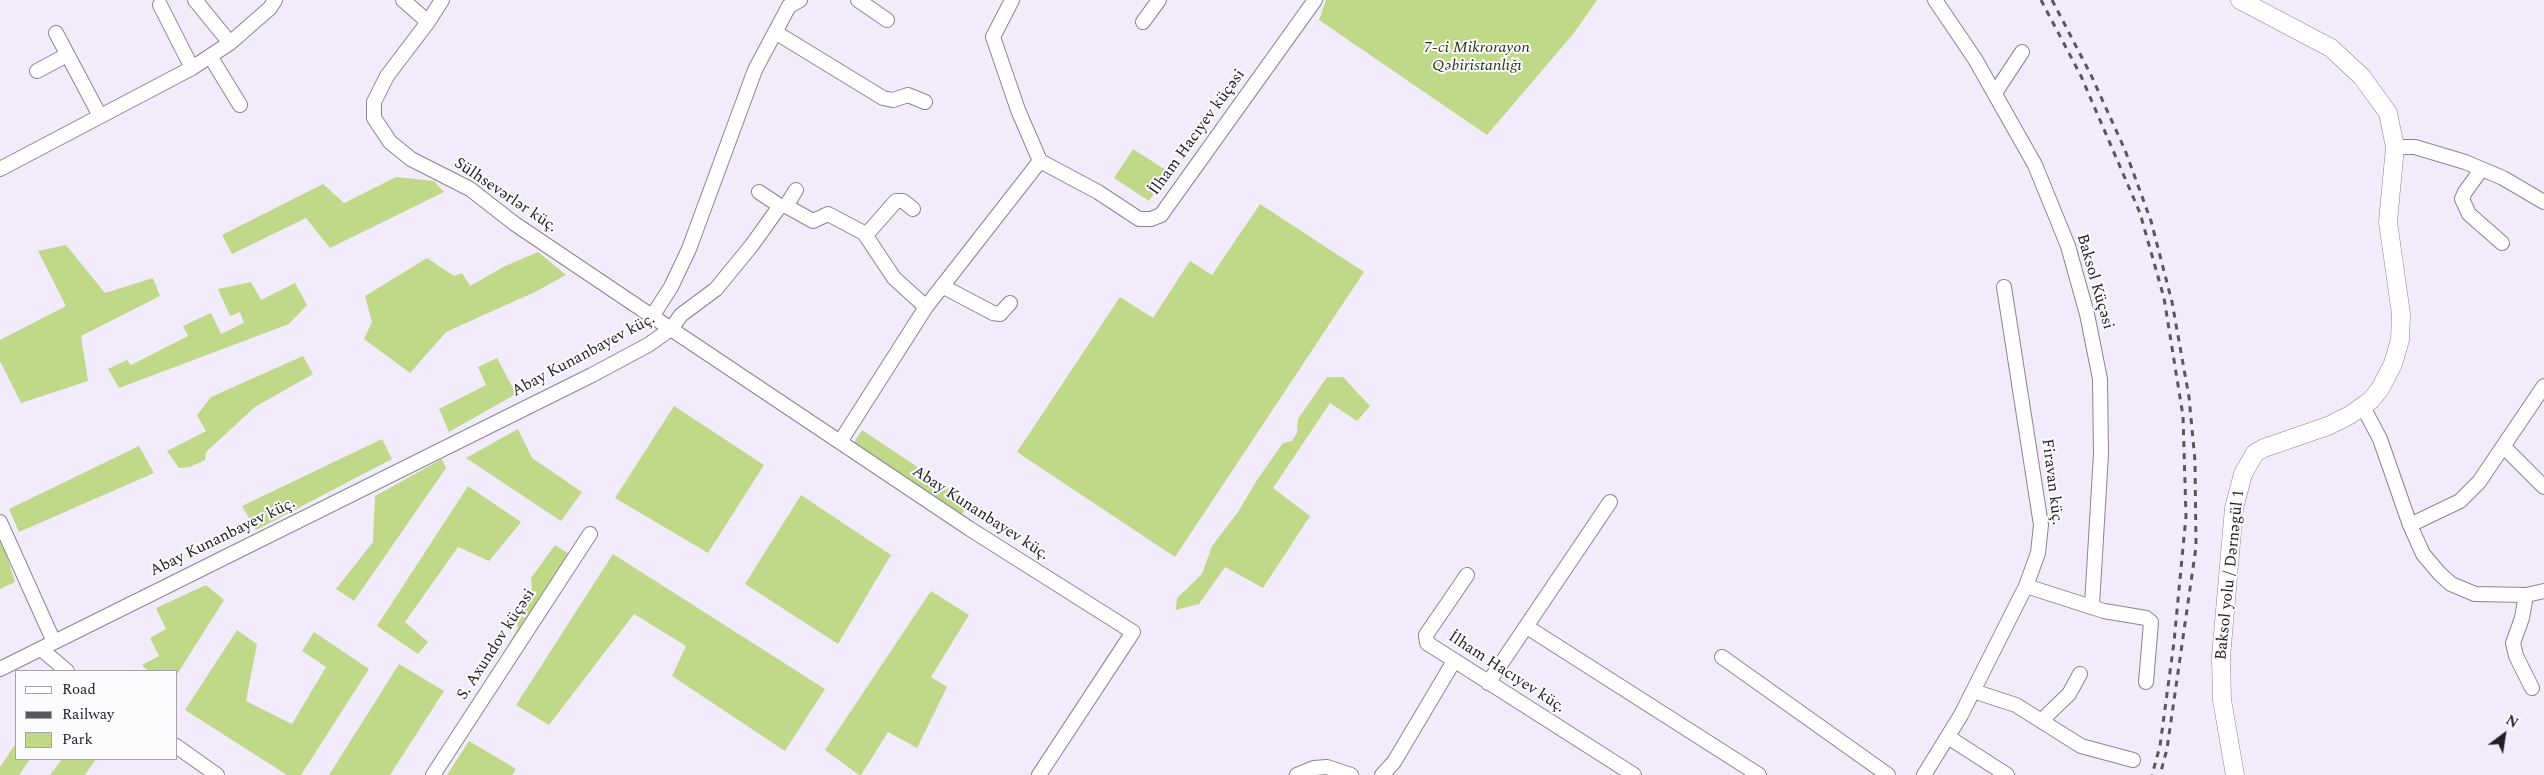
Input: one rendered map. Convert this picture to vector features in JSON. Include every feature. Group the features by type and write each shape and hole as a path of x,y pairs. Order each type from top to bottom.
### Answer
{"main road":[{"name":"Baksol yolu / Dərnəgül 1","path":"2235,775 2222,700 2221,657 2234,508 2243,474 2255,453 2264,448 2328,426 2363,406 2380,389 2400,340 2400,300 2388,222 2395,148 2388,113 2362,77 2345,60 2318,40 2264,14 2240,0"}],"street":[{"path":"195,0 230,43"},
{"path":"0,169 192,68 230,43 270,8 275,0"},
{"path":"403,0 428,22"},
{"name":"Sülhsevərlər küç.","path":"442,0 428,22 387,76 374,102 374,118 390,142 411,159 470,189 515,224 653,315 671,329"},
{"path":"653,315 671,287 689,249 755,70 788,6 800,0"},
{"path":"858,0 887,20"},
{"path":"840,442 926,307 1040,161 1018,110 993,37 1012,0"},
{"path":"1143,22 1159,0"},
{"name":"Baksol Küçəsi","path":"1935,0 1970,51 2035,165 2068,246 2087,314 2100,379 2101,454 2092,606"},
{"name":"İlham Hacıyev küçəsi","path":"1040,161 1098,192 1139,219 1151,219 1161,215 1308,3"},
{"path":"160,5 192,68"},
{"path":"775,32 883,98 893,100 908,95 925,102"},
{"path":"56,33 100,116"},
{"path":"1995,93 2022,52"},
{"path":"36,71 67,55"},
{"path":"210,56 240,104"},
{"path":"2395,148 2415,147 2465,162 2503,178 2544,202"},
{"path":"2481,170 2462,199 2470,214 2502,243"},
{"path":"671,329 681,315 716,289 796,190"},
{"path":"759,192 813,221 828,214 866,235 894,278 926,307"},
{"path":"866,235 896,201 903,201 913,210"},
{"path":"942,286 993,313 1000,314 1010,303"},
{"name":"Firavan küç.","path":"1924,775 1948,737 1973,690 2026,586 2038,553 2041,525 2004,287"},
{"name":"Abay Kunanbayev küç.","path":"0,669 592,375 648,345 671,329 970,529 1133,632 1039,775"},
{"path":"2410,525 2460,501 2479,482 2544,386"},
{"path":"2363,406 2380,438 2422,554 2452,584 2476,594 2526,595 2544,591"},
{"path":"2504,447 2544,487"},
{"path":"1488,683 1610,502"},
{"path":"0,522 54,642"},
{"name":"S. Axundov küçəsi","path":"433,775 590,534"},
{"name":"İlham Hacıyev küç.","path":"1467,575 1426,635 1427,643 1634,775"},
{"path":"2026,586 2104,611 2146,618 2151,622 2146,682"},
{"path":"2526,595 2522,618 2512,643 2516,656 2532,688"},
{"path":"1527,626 1758,775"},
{"path":"41,649 66,670"},
{"path":"1722,657 1888,775"},
{"path":"1382,775 1394,762 1454,661"},
{"path":"2041,721 2069,694 2080,674"},
{"path":"1973,690 1998,700 2008,700 2081,746 2133,760"},
{"path":"1948,737 2007,775"},
{"path":"178,747 217,775"},
{"path":"1297,775 1314,768 1328,767 1351,775"}],"green space":[{"name":"7-ci Mikrorayon Qəbiristanlığı","path":"1326,0 1597,0 1574,33 1487,135 1319,20"},
{"path":"1133,149 1169,172 1149,201 1114,178"},
{"path":"396,177 434,181 444,192 330,248 306,218 232,254 222,235 323,184 344,203"},
{"path":"1260,204 1364,272 1175,557 1017,452 1120,297 1153,318 1190,261 1212,275"},
{"path":"66,245 105,293 153,278 160,296 81,336 88,381 21,403 0,361 0,340 66,306 38,251"},
{"path":"538,252 566,275 535,292 446,332 410,373 364,339 372,322 365,296 427,258 454,276 462,273 470,286 505,266"},
{"path":"251,282 261,300 295,283 307,305 289,324 119,388 108,369 127,360 131,365 188,336 183,326 211,313 221,334 244,323 240,312 230,316 218,289"},
{"path":"303,356 313,374 255,407 206,452 205,460 190,467 179,468 167,451 206,431 197,415 211,397"},
{"path":"497,358 516,394 449,432 439,409 486,385 478,367"},
{"path":"1327,377 1343,377 1370,406 1357,421 1330,403 1273,488 1310,516 1263,588 1225,567 1199,604 1176,610 1177,598 1202,574 1212,546 1238,512 1257,480 1283,443 1292,441 1297,433 1298,419"},
{"path":"674,406 764,465 708,553 615,498"},
{"path":"518,429 532,458 582,492 561,521 466,458"},
{"path":"862,430 970,502 959,519 851,447"},
{"path":"382,439 392,459 256,530 242,506"},
{"path":"139,446 154,473 19,532 9,509"},
{"path":"442,459 446,468 354,601 336,589 373,542 375,496"},
{"path":"468,486 521,522 489,561 458,547 405,622 428,642 418,654 377,626"},
{"path":"801,495 891,555 838,644 745,584"},
{"path":"0,542 6,553 15,582 0,589"},
{"path":"555,545 580,561 520,656 507,647 518,628 516,614 532,592 531,578"},
{"path":"613,554 825,689 785,751 672,676 686,646 634,614 549,725 516,705"},
{"path":"206,585 224,600 178,673 178,670 147,670 142,665 159,656 150,638 166,629 156,608"},
{"path":"931,591 969,615 931,677 947,687 917,748 888,732 861,775 859,775 825,750"},
{"path":"237,630 257,644 246,701 292,724 326,667 302,651 314,632 369,669 301,775 287,775 185,710"},
{"path":"399,664 444,691 390,775 329,775"},
{"path":"469,741 516,769 512,775 447,775"},
{"path":"15,744 15,760 29,760 19,775 0,775 0,767"},
{"path":"61,760 95,760 85,775 50,775"}],"railway":[{"path":"2041,0 2081,76 2140,213 2164,298 2183,416 2186,516 2174,642 2160,746 2152,775"},
{"path":"2052,0 2091,75 2125,150 2151,221 2172,302 2189,397 2195,461 2196,547 2167,749 2160,775"}]}
